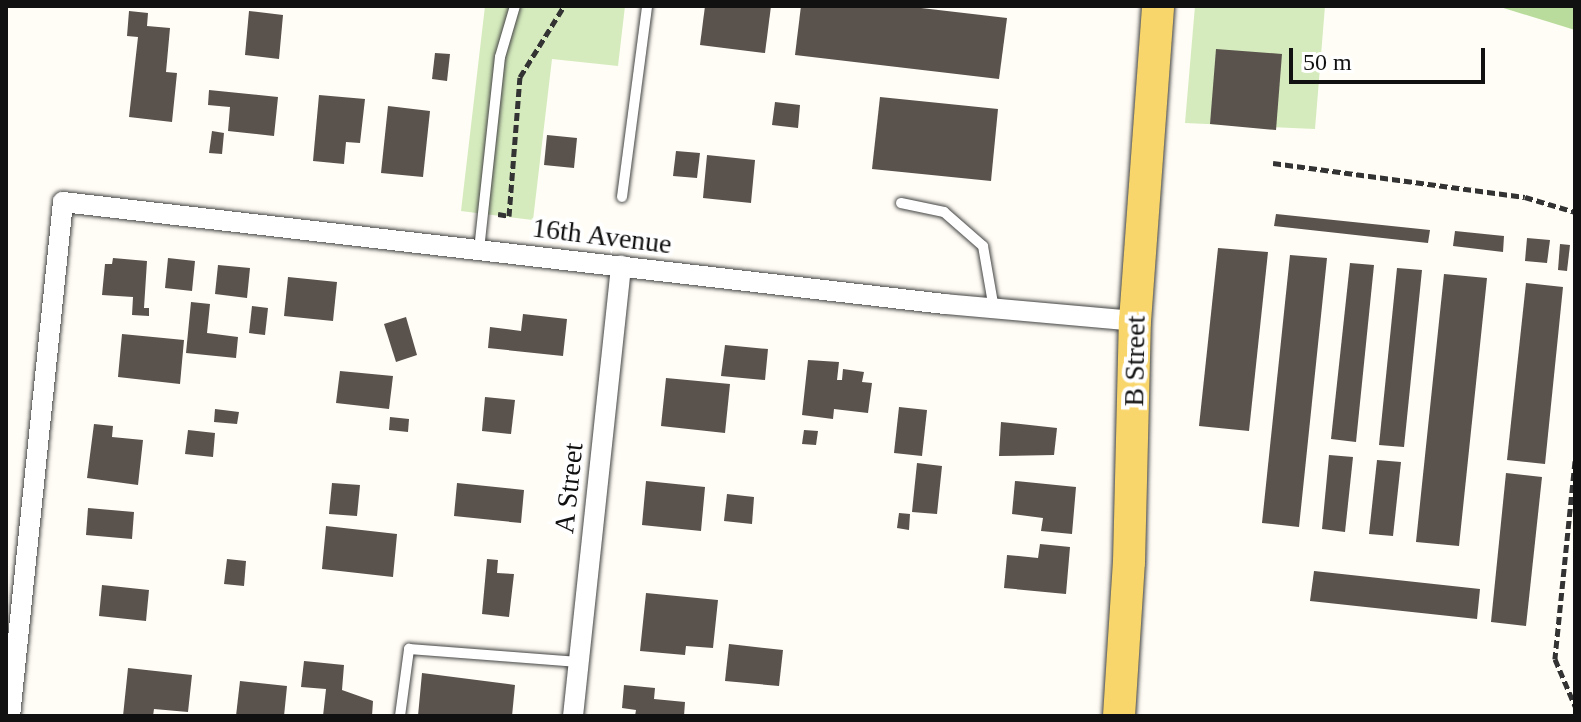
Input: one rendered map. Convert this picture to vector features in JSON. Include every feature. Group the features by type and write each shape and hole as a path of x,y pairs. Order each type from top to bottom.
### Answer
{"main road":[{"name":"B Street","path":"1119,716 1132,483 1135,321 1158,6"}],"street":[{"name":"16th Avenue","path":"10,716 63,202 994,309 1135,321"},
{"name":"A Street","path":"573,716 621,266"}],"lane":[{"path":"479,250 500,57 515,6"},
{"path":"622,197 647,6"},
{"path":"901,203 944,212 983,246 994,309"},
{"path":"400,716 409,649 579,662"}],"path":[{"path":"483,212 509,216 520,77 564,6"},
{"path":"1273,163 1525,197 1575,212"},
{"path":"1575,461 1555,659 1575,706"}],"green space":[{"path":"485,6 625,6 618,66 552,59 533,220 461,211"},
{"path":"1195,6 1325,6 1315,129 1185,123"},
{"path":"1497,6 1575,6 1575,30"}],"building":[{"path":"705,6 771,6 765,53 700,45"},
{"path":"801,6 904,6 1007,18 999,79 795,55"},
{"path":"129,11 148,13 147,26 170,28 166,72 177,73 172,122 129,117 138,37 127,36"},
{"path":"249,11 283,15 279,59 245,55"},
{"path":"1216,49 1282,54 1276,130 1210,124"},
{"path":"435,53 450,54 447,81 432,79"},
{"path":"209,90 278,97 274,136 228,131 230,107 208,105"},
{"path":"319,95 365,99 360,143 346,142 344,164 313,161"},
{"path":"880,97 998,109 991,181 872,169"},
{"path":"775,102 800,105 798,128 772,125"},
{"path":"388,106 430,111 423,177 381,173"},
{"path":"212,131 224,133 222,154 209,153"},
{"path":"547,135 577,138 574,168 544,165"},
{"path":"676,151 700,153 697,178 673,176"},
{"path":"707,155 755,160 751,203 703,198"},
{"path":"1276,214 1430,230 1428,243 1274,226"},
{"path":"1455,231 1504,236 1503,252 1453,246"},
{"path":"1527,238 1550,240 1547,263 1525,261"},
{"path":"1560,244 1570,245 1567,271 1558,270"},
{"path":"1218,248 1268,252 1249,431 1199,426"},
{"path":"1290,255 1327,258 1299,527 1262,523"},
{"path":"113,258 147,261 144,308 149,308 149,316 132,315 133,297 102,295 105,264 112,264"},
{"path":"168,258 195,261 192,291 165,288"},
{"path":"1350,263 1374,265 1356,442 1331,439"},
{"path":"218,265 250,268 247,298 215,294"},
{"path":"1397,268 1422,270 1404,447 1379,445"},
{"path":"1444,274 1487,278 1459,546 1416,542"},
{"path":"288,277 337,282 333,321 284,316"},
{"path":"1526,283 1563,287 1545,464 1507,460"},
{"path":"191,302 210,304 207,333 238,337 236,358 186,353"},
{"path":"252,306 268,308 265,335 249,333"},
{"path":"523,314 567,319 563,356 488,348 490,327 521,331"},
{"path":"406,317 417,355 396,362 384,324"},
{"path":"122,334 184,340 180,384 118,377"},
{"path":"725,345 768,349 765,380 721,376"},
{"path":"808,360 839,362 837,380 842,380 843,369 864,372 862,382 872,383 868,413 834,409 833,419 802,415"},
{"path":"340,371 393,376 389,409 336,403"},
{"path":"666,378 730,384 725,433 661,426"},
{"path":"485,397 515,400 511,434 482,431"},
{"path":"899,407 927,410 922,456 894,453"},
{"path":"215,409 239,412 237,424 214,422"},
{"path":"390,417 409,419 408,432 389,430"},
{"path":"1001,422 1057,428 1054,455 999,456"},
{"path":"94,424 113,426 112,437 143,440 138,485 87,478"},
{"path":"188,430 215,433 213,457 185,454"},
{"path":"804,430 818,431 816,445 802,444"},
{"path":"1329,455 1353,457 1345,532 1322,529"},
{"path":"1377,460 1401,462 1393,536 1369,534"},
{"path":"917,463 942,466 937,514 912,512"},
{"path":"1506,473 1542,477 1526,626 1491,622"},
{"path":"646,481 705,487 701,531 642,525"},
{"path":"1015,481 1076,487 1072,534 1041,531 1043,518 1012,514"},
{"path":"332,483 360,485 357,516 329,514"},
{"path":"457,483 524,490 521,523 454,516"},
{"path":"727,494 754,497 752,524 724,521"},
{"path":"88,508 134,512 132,539 86,535"},
{"path":"899,513 910,514 909,530 897,528"},
{"path":"326,526 397,534 393,577 322,569"},
{"path":"1040,544 1070,547 1066,594 1004,588 1007,555 1038,558"},
{"path":"227,559 246,561 244,586 224,584"},
{"path":"487,559 498,560 497,573 514,574 509,617 482,614"},
{"path":"1314,571 1480,589 1477,619 1310,601"},
{"path":"102,585 149,590 146,621 99,616"},
{"path":"646,593 718,600 713,648 686,646 685,655 640,651"},
{"path":"729,644 783,650 779,686 725,681"},
{"path":"304,661 344,665 342,690 373,701 372,716 323,716 326,689 301,687"},
{"path":"128,668 192,675 188,712 154,709 153,716 123,716"},
{"path":"422,673 515,685 512,716 418,716"},
{"path":"240,681 287,686 284,716 236,716"},
{"path":"624,685 655,688 654,699 685,702 684,716 635,716 636,710 622,708"}]}
